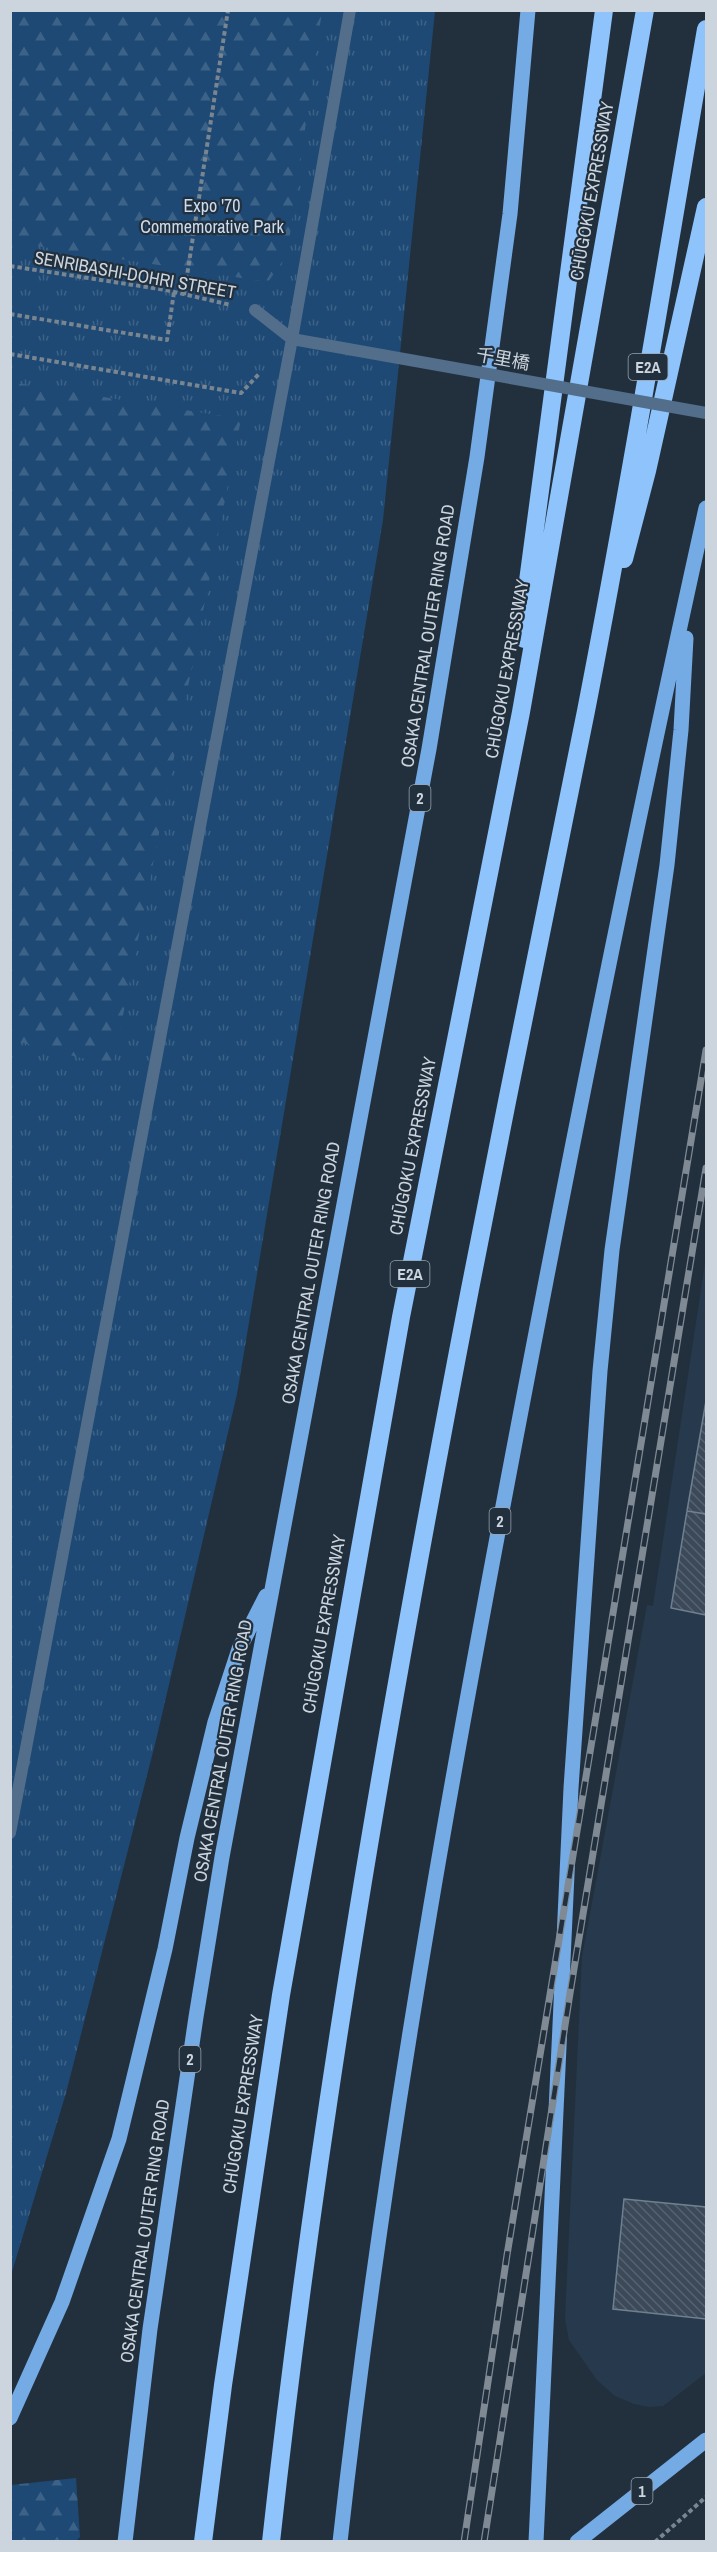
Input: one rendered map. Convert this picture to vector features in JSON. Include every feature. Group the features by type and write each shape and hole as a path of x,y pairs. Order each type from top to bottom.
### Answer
{"highway":[{"path":"521,712 526,596 604,10"},
{"name":"CHŪGOKU EXPRESSWAY","path":"204,2541 226,2363 283,1983 393,1362 521,712 645,10"},
{"name":"E2A","path":"271,2541 289,2377 311,2216 375,1811 471,1284 587,704 706,30"},
{"path":"587,704 647,471 706,207"}],"main road":[{"name":"OSAKA CENTRAL OUTER RING ROAD","path":"125,2541 150,2329 196,2017 249,1705 429,749 473,480 510,214 528,10"},
{"name":"2","path":"340,2541 394,2132 468,1694 584,1084 706,508"},
{"path":"536,2541 571,1776 594,1451 612,1250 667,865 681,730 688,590"},
{"path":"10,2418 62,2302 119,2139 165,1948 187,1838 215,1722 239,1649 274,1580"},
{"name":"1","path":"577,2541 706,2439"}],"lane":[{"path":"10,1833 292,339 350,10"},
{"path":"255,310 292,339"},
{"name":"千里橋","path":"292,339 706,413"}],"path":[{"path":"184,295 228,10"},
{"name":"SENRIBASHI-DOHRI STREET","path":"10,266 174,292 255,310"},
{"path":"10,314 167,340 174,292"},
{"path":"10,354 241,393 292,339"},
{"path":"655,2541 706,2497"}],"shaded area":[{"path":"706,1257 706,2373 663,2406 649,2407 615,2396 597,2380 569,2340 565,2319 582,1957 647,1605 653,1606"}],"green space":[{"path":"10,11 322,11 287,255 268,282 11,242"},
{"name":"Expo '70 Commemorative Park","path":"11,11 435,11 383,520 237,1394 156,1740 66,2093 11,2275"},
{"path":"10,382 241,419 113,1066 11,1040"},
{"path":"76,2478 80,2537 76,2541 11,2541 11,2485"}],"building":[{"path":"706,1401 706,1514 687,1511"},
{"path":"687,1511 706,1514 706,1615 671,1608"},
{"path":"624,2199 706,2207 706,2319 613,2309"}],"railway":[{"path":"464,2542 507,2255 706,1050"},
{"path":"484,2542 571,1987 706,1168"}]}
